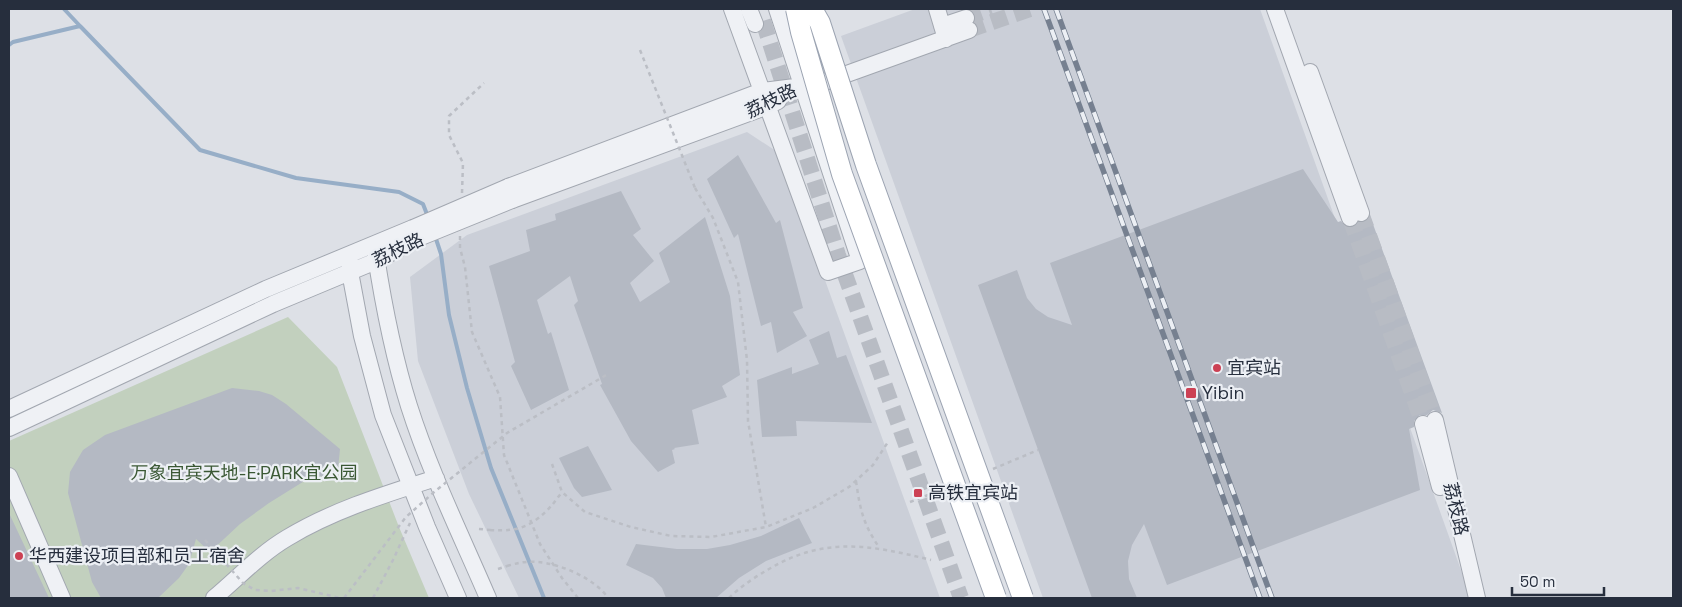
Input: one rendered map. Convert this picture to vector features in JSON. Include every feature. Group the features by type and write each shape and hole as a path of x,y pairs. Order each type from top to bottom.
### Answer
{"main road":[{"path":"796,9 842,174 996,598"},
{"path":"812,9 820,23 866,166 1023,598"}],"street":[{"path":"732,9 828,272 860,261 777,9"},
{"path":"937,9 944,32"},
{"path":"1275,9 1356,215 1286,9"},
{"path":"804,87 824,82 944,32 968,24"},
{"path":"824,82 850,170 1003,598"},
{"name":"荔枝路","path":"9,409 266,289 349,254 374,244 415,234 762,91 804,87"},
{"name":"荔枝路","path":"510,194 768,106 804,87"},
{"name":"荔枝路","path":"9,428 273,304 376,261 415,234"},
{"path":"374,244 397,365 409,406 436,478 488,598"},
{"path":"349,254 350,272 370,372 382,415 458,598"},
{"name":"荔枝路","path":"1467,598 1429,422 1478,598"},
{"path":"9,476 62,598"},
{"path":"214,598 263,554 288,537 356,506 436,478"}],"path":[{"path":"640,50 695,188 713,218 738,282 747,360 748,421 766,528"},
{"path":"462,201 463,163 449,135 449,116 484,82"},
{"path":"461,229 460,248 465,267 472,332 500,397 504,455 540,544 562,578 578,598"},
{"path":"205,540 243,583 255,590 271,591 298,588 342,598 406,517 433,493 507,433 608,374"},
{"path":"552,464 562,492 585,512 631,527 670,536 711,537 766,528 813,508 856,481 873,465 888,442"},
{"path":"856,481 859,503 868,530 880,548"},
{"path":"479,529 501,531 526,527 544,515 562,492"},
{"path":"379,598 374,597 394,560 411,521"},
{"path":"729,598 760,574 781,562 813,549 840,546 880,548 931,560"},
{"path":"498,570 519,562 538,562 559,566 585,578 605,593 608,598"}],"shaded area":[{"path":"915,9 1260,9 1471,598 1043,598 841,36"},
{"path":"747,132 779,153 940,598 519,598 469,494 418,361 410,277 467,235"}],"green space":[{"name":"万象宜宾天地-E·PARK宜公园","path":"288,317 337,367 399,527 429,598 9,598 9,441"}],"building":[{"path":"738,155 776,223 780,220 803,308 793,312 807,336 777,353 771,322 761,326 738,234 734,238 707,179"},
{"name":"宜宾站","path":"1303,169 1338,222 1341,221 1348,228 1353,228 1359,223 1365,222 1370,216 1442,413 1433,410 1427,415 1420,415 1414,421 1414,427 1409,429 1420,490 1167,585 1144,524 1132,545 1128,561 1129,579 1137,598 1092,598 978,285 1017,270 1027,298 1036,309 1048,317 1072,325 1050,263"},
{"path":"621,191 641,229 633,235 654,261 630,283 640,302 670,282 659,253 705,217 730,296 740,375 722,386 727,397 692,410 699,444 674,448 672,450 675,463 658,472 631,441 600,385 602,384 574,305 578,301 570,276 537,300 548,334 551,332 569,390 531,410 511,366 515,362 489,266 530,251 526,230 556,220 555,214"},
{"path":"829,331 837,358 846,355 872,423 796,421 797,436 762,437 757,380 792,367 792,374 819,364 809,340"},
{"path":"232,388 259,391 272,395 286,404 340,449 338,469 327,475 306,480 269,503 240,524 210,552 196,539 189,564 179,578 158,598 101,598 92,582 68,493 70,472 83,450 105,435"},
{"path":"588,446 612,490 582,497 574,488 559,458"},
{"name":"华西建设项目部和员工宿舍","path":"9,513 49,598 9,598"},
{"path":"799,518 812,543 766,561 739,578 716,598 666,598 662,588 653,578 626,565 636,544 677,549 707,549 761,536"}],"waterway":[{"path":"64,9 80,26"},
{"path":"9,45 13,42 80,26 200,150 296,178 399,192 423,204 428,217"},
{"path":"435,236 441,254 449,315 467,388 491,468 544,598"}],"tunnel":[{"path":"966,18 991,9"},
{"path":"969,30 1030,9"},
{"path":"763,21 838,255 961,598"},
{"path":"1361,213 1435,420"},
{"path":"1350,218 1423,424"}],"railway":[{"path":"1044,9 1260,598"},
{"path":"1056,9 1272,598"}],"place":[{"name":"宜宾站","path":"1217,368"},
{"name":"Yibin","path":"1191,393"},
{"name":"高铁宜宾站","path":"918,493"},
{"name":"华西建设项目部和员工宿舍","path":"19,556"}]}
